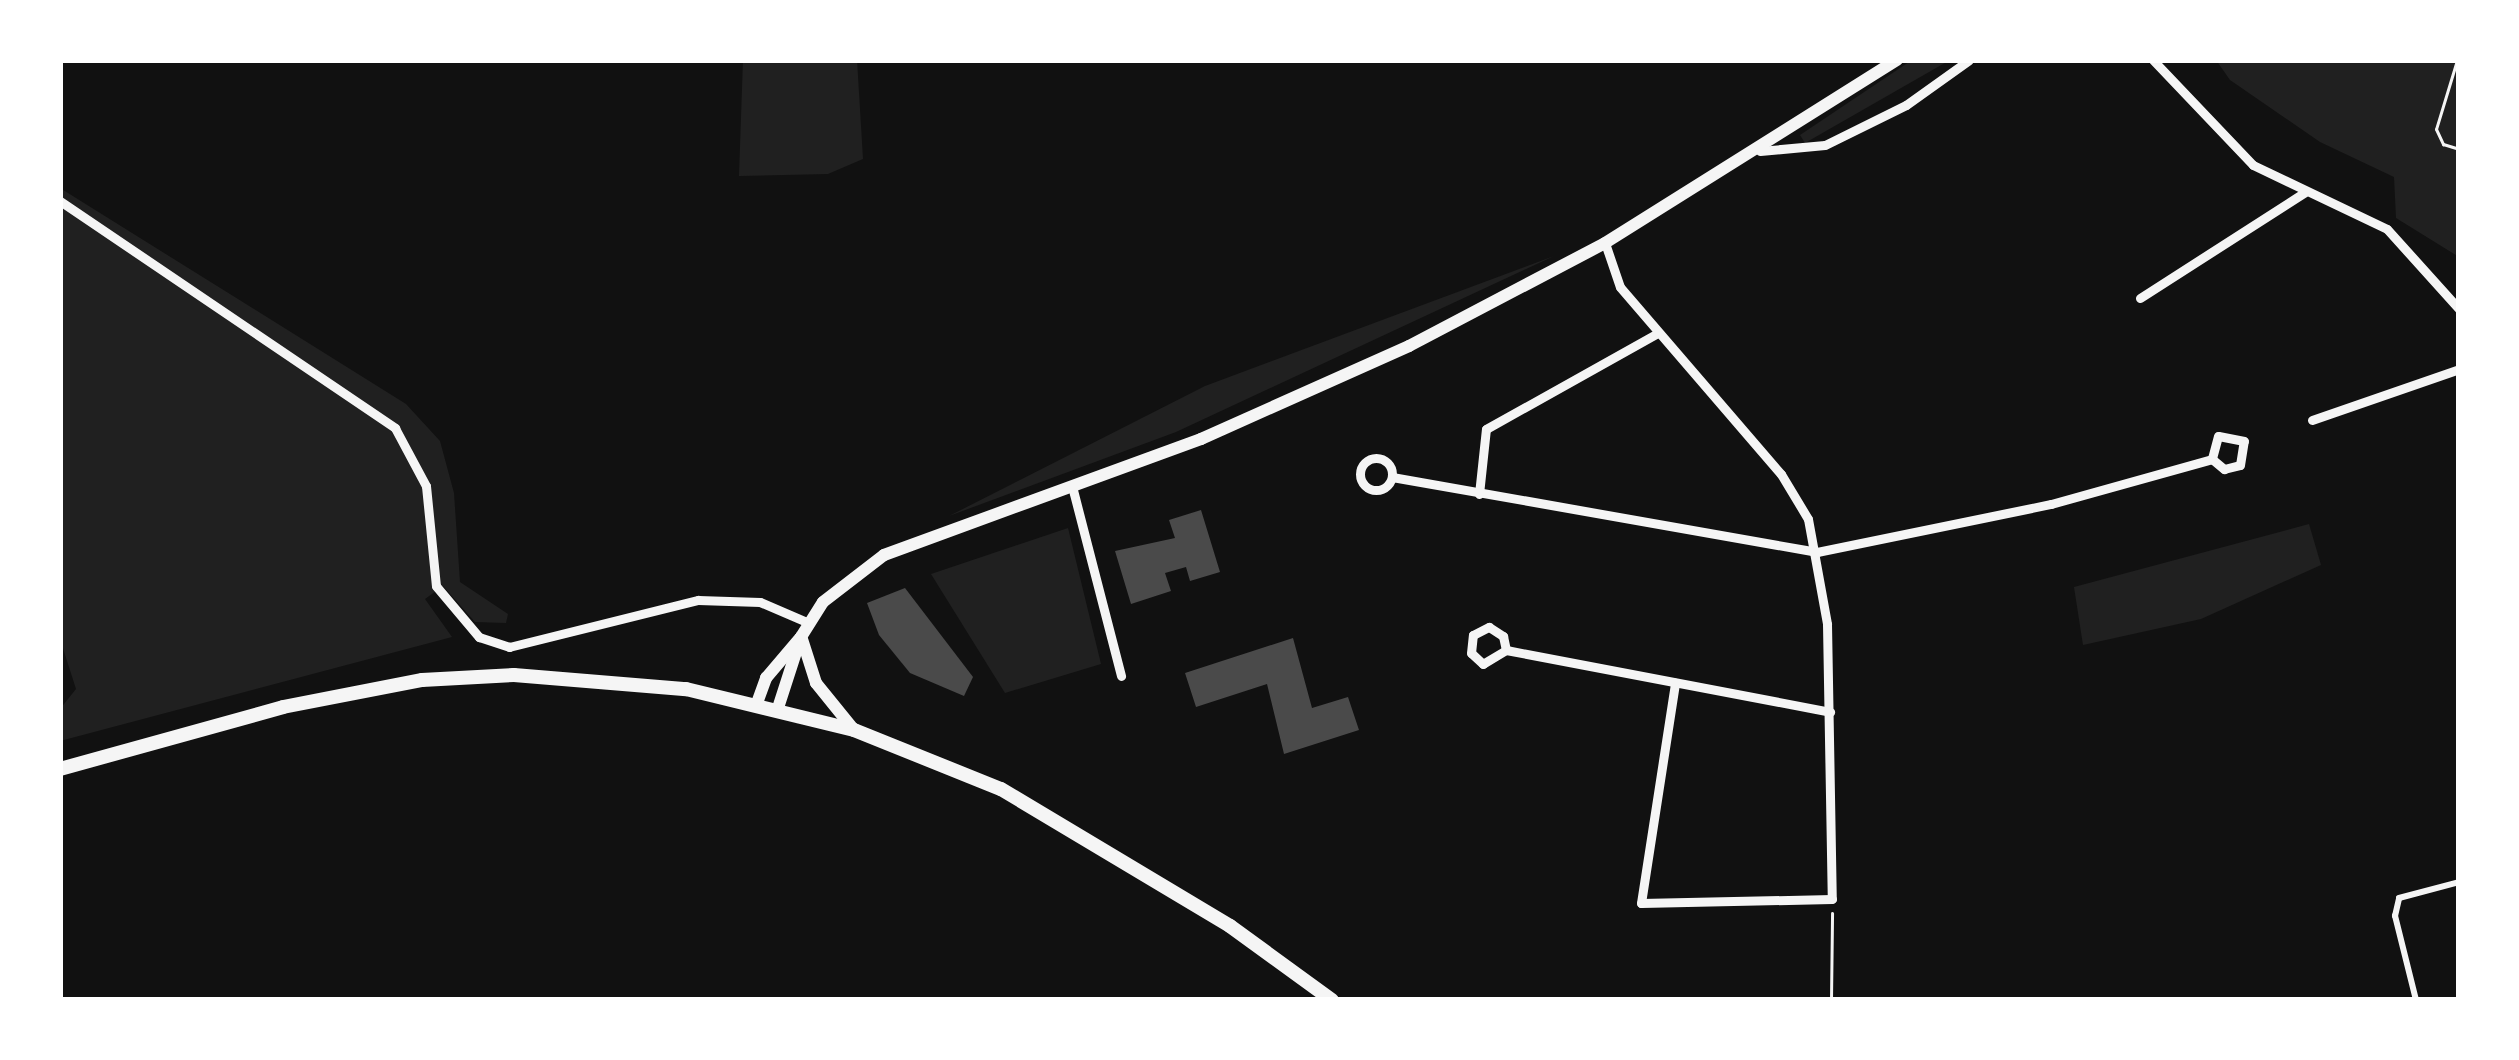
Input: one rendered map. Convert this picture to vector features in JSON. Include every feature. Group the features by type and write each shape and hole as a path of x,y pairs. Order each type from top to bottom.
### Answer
{"main road":[{"path":"778,709 809,623 841,582 884,555 1073,490 1409,346 1605,243 1760,151 1897,60"},
{"path":"757,703 774,664 801,638"},
{"path":"801,638 816,683 854,730"},
{"path":"60,769 283,706 422,680 607,679 757,703 854,730 1001,789 1231,926 1332,1000"}],"street":[{"path":"1760,151 1825,146 1906,105 1969,60"},
{"path":"2153,60 2254,165 2387,229 2459,309"},
{"path":"2140,298 2305,192"},
{"path":"60,201 395,428 426,486 436,586 479,637 509,647 718,599 760,602 809,623"},
{"path":"1605,243 1620,286 1656,334 1781,474 1817,552 1829,712 1832,899 1640,903 1675,683"},
{"path":"1479,494 1486,429 1656,334"},
{"path":"2312,420 2459,368"},
{"path":"1392,477 1817,552 2050,504 2212,458"},
{"path":"1073,490 1121,676"},
{"path":"1506,650 1504,636 1489,628 1473,635 1471,653 1483,664 1506,650 1829,712"},
{"path":"2416,1000 2395,916 2399,898 2459,882"}],"path":[{"path":"2457,60 2436,129 2443,144 2459,148"},
{"path":"1831,1000 1832,899"}],"shaded area":[{"path":"743,60 857,60 863,159 828,174 739,176"},
{"path":"1912,60 1950,60 1805,143 1800,135"},
{"path":"2216,60 2459,60 2459,257 2396,218 2394,177 2320,142 2230,80"},
{"path":"60,188 406,404 440,441 454,493 460,582 508,614 506,623 475,622 443,586 425,599 452,637 60,741 60,709 76,689 60,639"},
{"path":"1554,256 1176,432 949,516 1205,386"},
{"path":"2309,524 2321,565 2201,619 2083,645 2074,587"},
{"path":"1068,528 1101,664 1005,693 931,574"}],"building":[{"path":"1201,510 1220,572 1190,581 1186,567 1165,573 1171,591 1131,604 1115,551 1175,538 1169,520"},
{"path":"905,588 973,677 964,696 910,673 879,635 867,603"},
{"path":"1293,638 1312,708 1348,697 1359,730 1284,754 1267,684 1196,707 1185,673"}]}
